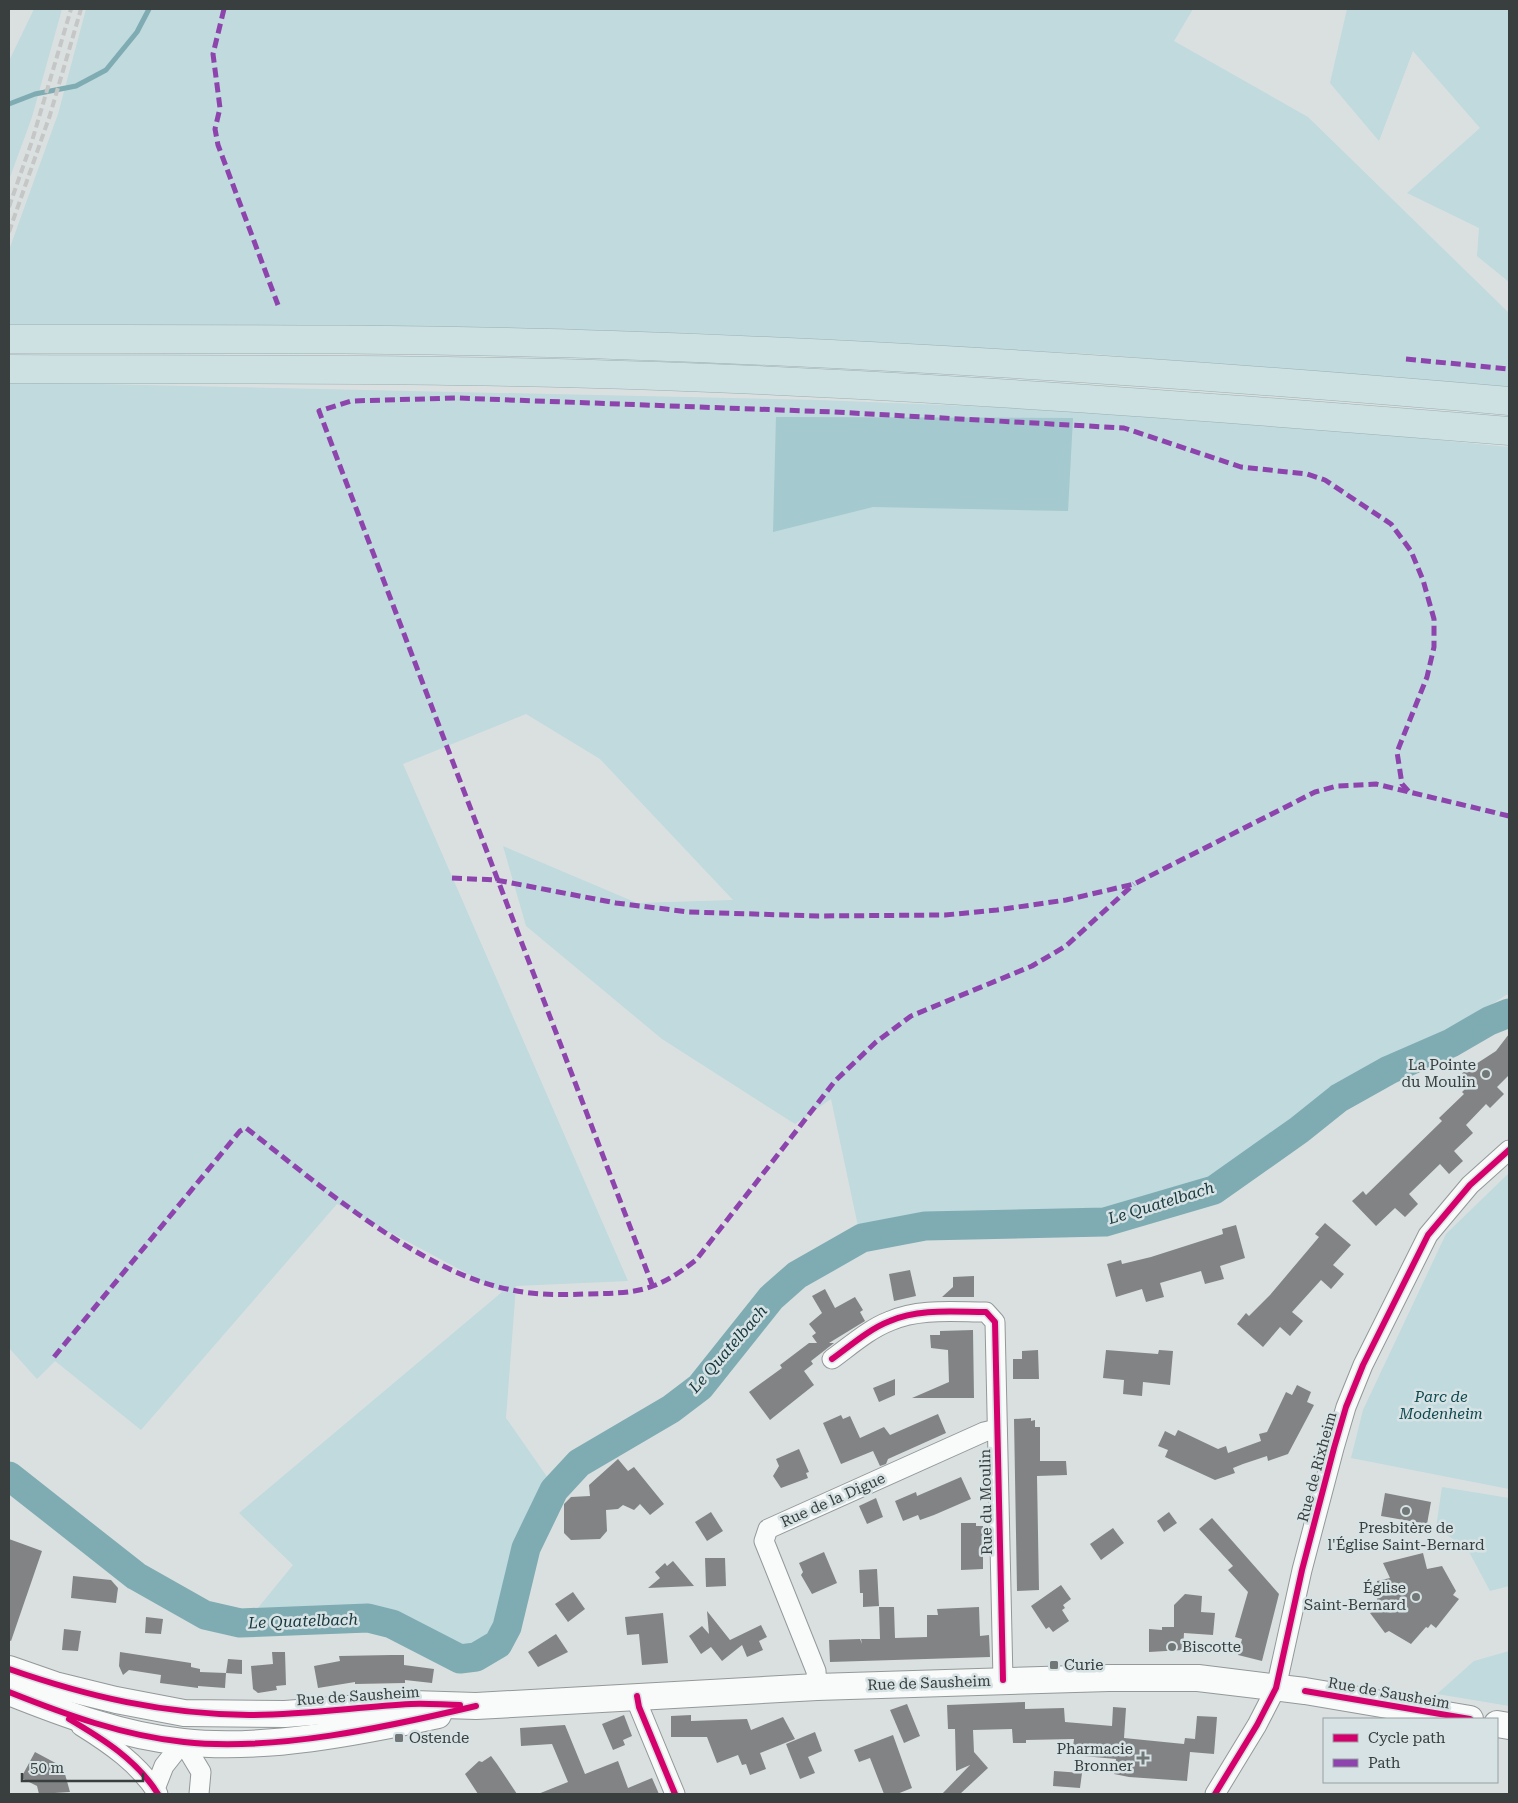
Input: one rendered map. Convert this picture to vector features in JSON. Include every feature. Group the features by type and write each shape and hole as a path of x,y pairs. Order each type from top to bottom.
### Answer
{"highway":[{"path":"9,339 505,342 827,353 1090,368 1331,385 1509,401"},
{"path":"9,369 475,372 796,382 1139,401 1509,432"}],"main road":[{"name":"Rue de Sausheim","path":"9,1669 64,1687 116,1700 184,1713 285,1714 413,1704 476,1706 817,1687 1003,1680 1198,1678 1276,1688 1464,1718"},
{"name":"Rue de Sausheim","path":"9,1692 52,1709 110,1727 183,1742 237,1745 303,1738 396,1724 476,1706"}],"street":[{"name":"Rue de Rixheim","path":"1215,1794 1257,1725 1276,1688 1302,1570 1334,1448 1346,1407 1363,1365 1428,1235 1470,1185 1509,1150"},
{"name":"Rue du Moulin","path":"832,1359 859,1339 890,1320 925,1312 986,1312 995,1322 1003,1680"},
{"name":"Rue de la Digue","path":"817,1687 816,1671 764,1541 768,1529 984,1432 997,1429"},
{"path":"637,1696 639,1707 674,1794"},
{"path":"52,1709 111,1744 130,1762 156,1792"},
{"path":"184,1713 183,1742 201,1772 199,1794"},
{"path":"156,1792 164,1766 183,1742"}],"green space":[{"path":"34,9 62,9 32,117 9,180 9,61"},
{"path":"86,9 1193,9 1174,41 1308,117 1509,313 1509,387 1093,354 799,340 9,326 9,250 58,114"},
{"path":"1347,9 1509,9 1509,282 1477,256 1479,228 1407,193 1480,128 1413,51 1379,141 1330,83"},
{"path":"9,382 819,400 1187,415 1509,447 1509,995 1506,995 1422,1050 1393,1060 1329,1095 1212,1183 1102,1214 929,1218 859,1231 831,1099 795,1124 662,1039 526,926 503,846 637,903 733,900 600,759 526,714 403,764 628,1281 516,1286 506,1418 550,1481 521,1546 492,1634 460,1651 371,1609 248,1620 293,1565 239,1513 502,1292 337,1204 141,1430 55,1361 37,1379 9,1348"},
{"name":"Parc de Modenheim","path":"1509,1173 1509,1489 1351,1458 1363,1410 1446,1234"},
{"path":"1442,1487 1509,1498 1509,1586 1490,1591 1467,1548 1436,1528"},
{"path":"1509,1651 1509,1706 1437,1694 1474,1661"}],"shaded area":[{"path":"776,417 1073,418 1068,511 873,507 773,532"}],"building":[{"path":"1509,1034 1509,1075 1497,1087 1504,1094 1490,1108 1486,1104 1466,1125 1473,1133 1454,1151 1463,1161 1449,1174 1440,1164 1409,1194 1418,1204 1405,1217 1395,1208 1376,1226 1352,1201 1363,1191 1366,1195 1442,1121 1439,1118 1464,1094 1462,1092 1471,1083 1462,1073 1496,1051"},
{"path":"1325,1223 1351,1245 1333,1265 1344,1274 1331,1289 1321,1280 1292,1312 1303,1321 1290,1336 1280,1327 1263,1347 1237,1324 1246,1313 1249,1316 1270,1295 1319,1237 1315,1234"},
{"path":"1236,1225 1245,1258 1220,1266 1224,1279 1205,1284 1201,1271 1160,1283 1164,1297 1146,1302 1142,1289 1116,1297 1107,1264 1121,1260 1122,1264 1151,1257 1223,1234 1222,1229"},
{"path":"910,1270 916,1296 894,1301 889,1274"},
{"path":"974,1276 974,1297 942,1297 953,1287 953,1277"},
{"path":"825,1289 835,1308 855,1297 863,1310 860,1312 865,1321 829,1343 834,1343 811,1361 813,1364 804,1371 814,1385 770,1420 749,1392 782,1368 780,1365 809,1343 817,1343 812,1336 816,1333 809,1324 822,1313 812,1296"},
{"path":"973,1330 974,1398 912,1398 949,1382 948,1350 931,1348 930,1335 940,1335 940,1331"},
{"path":"1038,1350 1039,1379 1013,1379 1013,1359 1022,1359 1022,1351"},
{"path":"1106,1350 1158,1354 1159,1350 1173,1351 1170,1385 1143,1382 1142,1396 1123,1394 1124,1380 1103,1378"},
{"path":"895,1379 895,1395 879,1402 873,1388"},
{"path":"1297,1385 1311,1392 1307,1402 1314,1405 1288,1454 1268,1461 1267,1456 1243,1464 1233,1468 1235,1473 1215,1480 1165,1457 1168,1450 1158,1446 1165,1431 1175,1436 1178,1430 1218,1449 1226,1446 1228,1453 1261,1441 1259,1434 1267,1432 1286,1392 1292,1395"},
{"path":"938,1414 946,1433 888,1459 886,1464 880,1466 873,1451 841,1464 823,1423 841,1415 843,1419 850,1416 860,1438 884,1427 890,1435"},
{"path":"1031,1418 1031,1421 1035,1420 1035,1427 1040,1427 1040,1461 1066,1461 1067,1475 1037,1476 1039,1590 1017,1591 1014,1419"},
{"path":"799,1449 809,1472 806,1473 808,1478 781,1488 773,1476 779,1466 776,1459"},
{"path":"618,1459 628,1471 634,1467 664,1504 650,1515 640,1504 634,1510 623,1505 618,1509 606,1510 607,1531 600,1539 571,1540 564,1533 564,1504 571,1497 590,1496 589,1485"},
{"path":"961,1477 971,1499 920,1520 918,1515 903,1521 895,1501 916,1492 917,1496"},
{"name":"Presbitère de l'Église Saint-Bernard","path":"1385,1493 1431,1502 1427,1524 1381,1516"},
{"path":"876,1498 883,1517 867,1524 859,1506"},
{"path":"711,1512 723,1531 707,1541 695,1522"},
{"path":"1169,1512 1177,1523 1164,1532 1157,1521"},
{"path":"1212,1518 1279,1594 1262,1661 1238,1655 1242,1639 1235,1637 1248,1592 1228,1570 1233,1566 1199,1529"},
{"path":"961,1523 976,1523 976,1526 983,1526 983,1569 961,1570"},
{"path":"1113,1528 1124,1543 1101,1560 1090,1544"},
{"path":"9,1539 42,1551 11,1641 9,1640"},
{"path":"824,1552 837,1583 812,1594 801,1575 803,1572 799,1563"},
{"name":"Église Saint-Bernard","path":"1423,1553 1427,1569 1442,1566 1456,1591 1453,1595 1459,1599 1436,1628 1431,1624 1428,1628 1426,1627 1411,1644 1389,1631 1385,1633 1370,1613 1377,1609 1377,1581 1390,1578 1383,1563"},
{"path":"705,1558 725,1558 726,1586 706,1587"},
{"path":"673,1561 694,1586 648,1588 660,1578 655,1572 665,1563 667,1566"},
{"path":"877,1569 879,1606 863,1607 863,1593 860,1593 859,1570"},
{"path":"73,1576 111,1580 118,1588 116,1603 71,1598"},
{"path":"1061,1585 1071,1599 1063,1605 1065,1608 1062,1610 1069,1621 1053,1632 1049,1627 1046,1629 1031,1606"},
{"path":"573,1592 585,1609 568,1622 555,1604"},
{"path":"1185,1594 1202,1596 1201,1612 1215,1613 1213,1635 1184,1633 1183,1650 1149,1652 1149,1629 1162,1630 1162,1627 1174,1627 1174,1605"},
{"path":"879,1607 894,1607 895,1638 927,1637 927,1615 938,1615 937,1609 979,1607 980,1636 989,1635 990,1657 830,1662 829,1640 860,1639 862,1644 861,1639 880,1639"},
{"path":"707,1611 730,1640 761,1625 767,1637 759,1641 763,1650 747,1657 742,1645 722,1661 711,1647 701,1654 689,1636 702,1626 709,1634"},
{"path":"663,1613 668,1663 642,1665 639,1634 627,1635 625,1617"},
{"path":"146,1617 163,1619 161,1634 145,1633"},
{"path":"64,1629 81,1631 78,1651 62,1650"},
{"path":"556,1634 568,1652 538,1667 528,1652"},
{"path":"120,1652 191,1663 191,1667 200,1669 200,1672 226,1673 225,1688 198,1686 198,1688 160,1683 161,1675 129,1670 123,1675 119,1666"},
{"path":"272,1652 285,1652 286,1685 276,1686 277,1690 258,1693 253,1689 251,1666 273,1664"},
{"path":"404,1655 404,1665 434,1669 432,1683 405,1680 405,1683 355,1684 355,1682 318,1688 314,1666 340,1661 339,1656"},
{"path":"228,1659 242,1660 242,1674 226,1673"},
{"path":"1025,1702 1025,1709 1064,1708 1065,1722 1112,1726 1113,1707 1126,1708 1124,1738 1184,1744 1185,1738 1195,1739 1197,1716 1217,1717 1214,1754 1190,1752 1187,1781 1129,1777 1114,1774 1116,1759 1072,1755 1074,1739 1026,1740 1026,1743 1013,1743 1012,1729 973,1730 974,1752 988,1768 960,1794 942,1794 970,1765 956,1771 955,1729 948,1729 947,1705"},
{"path":"907,1704 920,1736 904,1743 890,1710"},
{"path":"624,1715 632,1736 623,1740 625,1745 613,1750 602,1724"},
{"path":"691,1715 691,1721 747,1719 751,1730 783,1717 795,1739 760,1753 766,1769 750,1775 746,1764 742,1765 738,1755 717,1763 707,1737 671,1737 671,1716"},
{"path":"565,1725 585,1774 618,1761 628,1788 652,1778 659,1794 538,1794 568,1782 552,1744 521,1746 520,1728"},
{"path":"815,1732 822,1751 808,1757 815,1773 800,1779 786,1744"},
{"path":"893,1735 912,1788 897,1794 884,1794 870,1758 859,1762 854,1750"},
{"path":"35,1752 63,1767 70,1792 39,1794 37,1786 21,1778"},
{"path":"491,1756 517,1794 478,1794 465,1774 479,1761 482,1762"},
{"path":"1054,1771 1082,1773 1080,1788 1053,1786"}],"waterway":[{"path":"9,104 35,94 76,86 106,70 137,32 149,9"},
{"name":"Le Quatelbach","path":"9,1476 136,1576 205,1615 240,1623 368,1618 392,1624 460,1659 476,1657 498,1644 507,1627 526,1548 554,1490 579,1463 671,1409 700,1387 771,1298 797,1275 862,1238 925,1226 1105,1222 1214,1190 1299,1130 1339,1098 1389,1070 1451,1043 1489,1021 1509,1013"}],"railway":[{"path":"9,207 32,141 71,9"},
{"path":"9,232 50,115 81,9"}],"marked path":[{"path":"224,9 213,54 220,108 215,129 218,145 278,305"},
{"path":"1406,359 1509,369"},
{"path":"653,1287 319,411 351,401 457,398 834,412 1124,428 1241,467 1307,474 1325,480 1391,524 1411,551 1423,580 1434,619 1434,647 1427,677 1397,752 1402,784 1410,793"},
{"path":"452,878 496,880 616,903 689,912 818,916 945,915 1066,900 1134,884 1315,792 1337,786 1376,784 1509,816"},
{"path":"54,1357 240,1131 246,1128 338,1200 372,1224 442,1266 477,1280 512,1290 539,1294 618,1293 631,1292 656,1285 696,1260 835,1081 876,1042 911,1016 1032,966 1066,946 1134,884"}],"cycle path":[{"path":"1215,1794 1257,1725 1276,1688 1302,1570 1334,1448 1346,1407 1363,1365 1428,1235 1470,1185 1509,1150"},
{"path":"832,1359 875,1328 913,1314 925,1312 986,1312 995,1322 1003,1680"},
{"path":"9,1669 97,1696 156,1707 217,1714 290,1714 391,1705 460,1705"},
{"path":"1305,1691 1464,1718"},
{"path":"9,1692 73,1716 139,1735 184,1742 219,1744 255,1744 330,1736 476,1706"},
{"path":"637,1696 639,1707 675,1794"},
{"path":"69,1719 94,1734 130,1761 150,1782 158,1794"}],"place":[{"name":"La Pointe du Moulin","path":"1486,1074"},
{"name":"Presbitère de l'Église Saint-Bernard","path":"1406,1511"},
{"name":"Église Saint-Bernard","path":"1416,1597"},
{"name":"Biscotte","path":"1172,1647"},
{"name":"Curie","path":"1054,1665"},
{"name":"Ostende","path":"399,1738"},
{"name":"Pharmacie Bronner","path":"1143,1758"}]}
